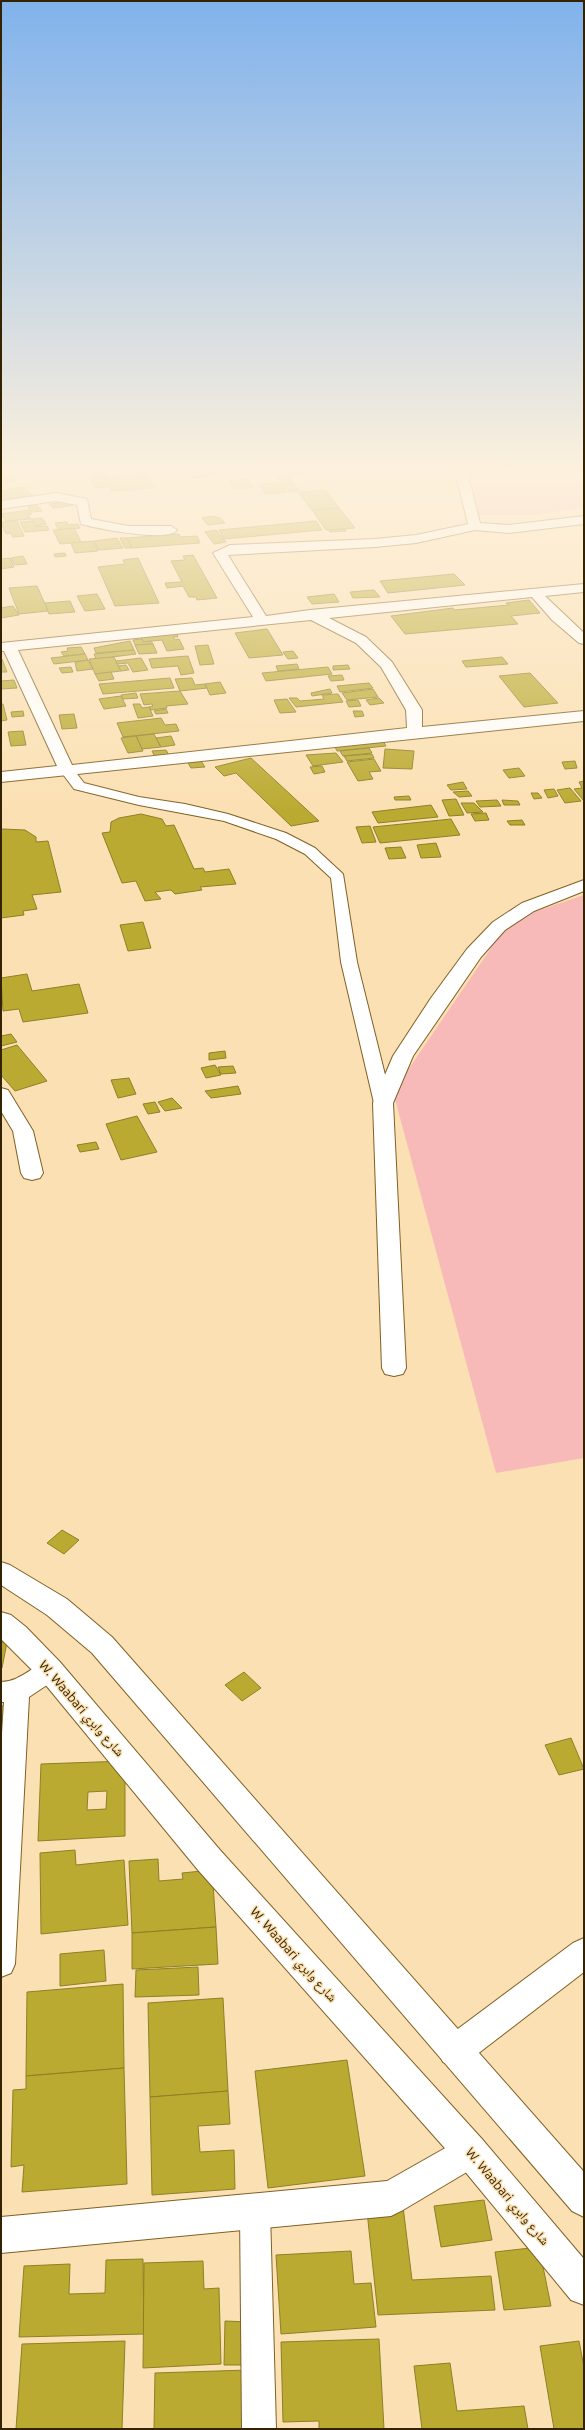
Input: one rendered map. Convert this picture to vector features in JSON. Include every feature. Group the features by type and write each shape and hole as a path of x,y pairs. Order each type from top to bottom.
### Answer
{"street":[{"path":"239,584 260,619"},
{"path":"66,769 5,646 260,619 535,594 584,588"},
{"path":"535,594 557,617 584,640"},
{"path":"310,614 361,640 387,665 414,710 415,732"},
{"path":"1,777 415,732 584,716"},
{"path":"394,1368 383,1102 403,1056 440,998 474,953 499,926 528,907 584,885"},
{"path":"1,1094 23,1131 32,1173"},
{"path":"1,1572 57,1608 102,1645 584,2199"},
{"name":"W. Waabari شارع وابري","path":"1,1623 16,1635 50,1670 209,1860 470,2151 584,2287"},
{"path":"455,2051 584,1953"},
{"path":"1,2235 391,2198 470,2151"}],"lane":[{"path":"66,769 79,786 139,801 185,808 228,818 281,836 310,851 338,876 349,962 383,1102"},
{"path":"1,1964 9,1692 50,1670"},
{"path":"255,2211 259,2429"}],"shaded area":[{"path":"584,895 584,1458 496,1473 393,1092 510,920"}],"building":[{"path":"106,584 150,584 159,603 115,606"},
{"path":"166,584 209,584 217,598 197,600 196,597 189,597 183,586 167,588"},
{"path":"382,584 465,585 388,593"},
{"path":"37,586 48,611 19,614 9,588"},
{"path":"374,590 380,597 353,598 350,592"},
{"path":"97,594 105,609 85,611 77,596"},
{"path":"334,594 339,602 312,604 307,597"},
{"path":"529,600 540,613 511,616 518,624 405,634 391,616 453,608 454,610 509,605 506,603"},
{"path":"70,601 75,612 49,614 45,603"},
{"path":"13,606 19,615 1,618 1,608"},
{"path":"267,629 283,655 249,658 235,633"},
{"path":"176,631 178,637 173,637 175,640 179,639 184,649 167,651 162,640 143,642 140,635"},
{"path":"142,639 143,642 151,641 153,644 135,645 133,640"},
{"path":"130,641 134,650 96,653 94,648"},
{"path":"153,644 157,653 139,654 135,645"},
{"path":"208,645 214,664 200,665 195,646"},
{"path":"81,647 85,654 64,656 61,652 68,651 67,648"},
{"path":"134,650 136,654 96,659 94,654"},
{"path":"293,651 298,658 288,659 283,652"},
{"path":"85,654 88,660 54,664 51,658"},
{"path":"188,656 194,673 181,675 178,666 152,668 149,659"},
{"path":"114,657 121,671 95,674 89,659"},
{"path":"502,657 508,664 466,667 462,661"},
{"path":"141,658 148,670 133,672 128,663 117,664 116,661"},
{"path":"2,659 7,672 1,672"},
{"path":"88,660 93,669 77,671 75,662"},
{"path":"297,664 299,669 278,671 276,666"},
{"path":"126,665 129,670 121,671 118,666"},
{"path":"348,665 350,669 333,670 333,666"},
{"path":"71,667 73,672 62,673 59,668"},
{"path":"328,667 332,674 266,681 262,673"},
{"path":"111,672 114,679 99,681 95,674"},
{"path":"530,673 558,703 524,707 499,676"},
{"path":"342,675 344,680 331,681 328,676"},
{"path":"170,678 174,688 103,694 99,684"},
{"path":"192,678 195,685 205,684 207,688 180,691 175,679"},
{"path":"14,680 17,688 1,689 1,681"},
{"path":"220,682 226,693 210,695 205,684"},
{"path":"369,683 373,688 340,692 337,686"},
{"path":"330,689 332,693 312,696 311,693"},
{"path":"373,689 378,697 347,700 342,693"},
{"path":"180,691 188,704 166,706 167,708 151,710 149,707 153,706 152,704 144,705 140,694"},
{"path":"136,693 138,698 123,699 121,695"},
{"path":"338,694 343,702 296,707 289,698 297,698 300,701 324,699 322,695"},
{"path":"121,696 126,706 104,709 99,699"},
{"path":"379,698 384,703 370,705 366,700"},
{"path":"287,699 296,712 280,713 274,700"},
{"path":"358,700 361,706 349,707 346,701"},
{"path":"1,704 3,704 7,720 1,721"},
{"path":"133,704 140,704 142,708 149,707 153,716 138,718"},
{"path":"166,709 168,713 156,714 154,711"},
{"path":"23,711 24,716 12,717 11,712"},
{"path":"353,711 362,711 364,716 355,717"},
{"path":"74,714 77,728 62,729 59,715"},
{"path":"161,718 165,725 176,724 179,731 123,737 117,723"},
{"path":"23,731 26,745 11,746 8,732"},
{"path":"154,734 161,747 142,749 136,736"},
{"path":"136,736 143,751 128,753 121,738"},
{"path":"171,736 175,745 161,747 156,738"},
{"path":"383,741 386,746 337,751 334,745"},
{"path":"369,748 372,753 343,756 340,751"},
{"path":"385,749 414,751 412,769 383,768"},
{"path":"166,750 169,755 155,757 152,751"},
{"path":"336,753 343,762 313,766 306,755"},
{"path":"372,754 374,758 347,761 344,756"},
{"path":"251,758 319,821 291,826 236,773 224,776 215,767"},
{"path":"374,759 381,771 369,772 373,779 358,781 347,762"},
{"path":"201,761 205,767 191,768 188,763"},
{"path":"575,761 577,768 565,769 562,762"},
{"path":"322,766 325,772 314,774 310,767"},
{"path":"519,768 525,776 509,778 503,770"},
{"path":"584,781 584,801 574,789 582,788 579,782"},
{"path":"463,782 467,789 451,790 447,785"},
{"path":"570,788 581,801 565,803 557,790"},
{"path":"554,789 558,796 548,798 544,790"},
{"path":"468,791 472,796 459,797 453,792"},
{"path":"531,793 538,793 542,798 534,799"},
{"path":"409,796 411,800 395,800 394,797"},
{"path":"456,799 464,815 449,816 442,800"},
{"path":"497,800 501,806 480,807 476,801"},
{"path":"502,800 518,801 520,805 504,805"},
{"path":"461,803 474,803 483,812 467,813"},
{"path":"431,805 438,817 378,823 372,812"},
{"path":"486,813 489,820 475,821 471,814"},
{"path":"141,814 162,819 166,826 174,825 194,869 203,868 205,872 229,869 236,884 200,887 202,890 175,894 171,890 155,892 161,899 145,901 136,881 122,883 102,833 110,832 111,822 119,818"},
{"path":"451,819 460,835 380,843 373,827"},
{"path":"522,820 525,825 510,825 507,821"},
{"path":"370,826 376,842 362,843 356,827"},
{"path":"1,830 25,830 36,837 36,842 48,841 61,892 32,895 37,909 23,911 24,915 1,918"},
{"path":"436,843 441,857 421,858 417,845"},
{"path":"401,847 406,858 389,859 385,848"},
{"path":"143,922 151,948 128,951 120,925"},
{"path":"27,974 32,991 79,984 88,1013 23,1022 19,1009 3,1011 1,978"},
{"path":"11,1034 17,1042 1,1046 1,1036"},
{"path":"17,1045 47,1081 15,1091 1,1075 1,1050"},
{"path":"225,1051 226,1058 209,1060 209,1053"},
{"path":"215,1065 221,1075 206,1078 201,1068"},
{"path":"233,1066 236,1073 221,1074 218,1067"},
{"path":"129,1078 136,1094 118,1098 111,1080"},
{"path":"238,1086 241,1094 211,1098 205,1091"},
{"path":"172,1098 182,1108 165,1111 158,1102"},
{"path":"155,1102 160,1112 148,1114 143,1104"},
{"path":"137,1116 157,1152 121,1160 106,1124"},
{"path":"96,1142 99,1149 80,1152 77,1145"},
{"path":"62,1530 79,1540 64,1554 47,1543"},
{"path":"1,1642 7,1642 2,1668 1,1668"},
{"path":"244,1672 261,1688 242,1701 225,1685"},
{"path":"10,1705 8,1738 1,1739 1,1706"},
{"path":"571,1738 584,1769 559,1775 545,1745"},
{"path":"125,1761 125,1836 38,1841 41,1764","holes":["107,1791 106,1809 87,1810 88,1792"]},
{"path":"75,1850 76,1865 124,1860 128,1925 41,1934 40,1853"},
{"path":"158,1859 159,1881 183,1879 182,1873 212,1870 216,1927 132,1933 129,1861"},
{"path":"216,1927 218,1964 132,1969 132,1933"},
{"path":"104,1950 106,1981 60,1986 60,1954"},
{"path":"198,1967 199,1995 135,1997 136,1970"},
{"path":"123,1984 124,2068 26,2076 27,1992"},
{"path":"223,1998 228,2091 150,2097 148,2003"},
{"path":"347,2060 365,2176 268,2188 255,2071"},
{"path":"124,2068 127,2184 22,2192 24,2165 11,2167 13,2090 26,2089 26,2076"},
{"path":"228,2091 230,2124 198,2126 200,2152 234,2150 235,2189 152,2195 150,2097"},
{"path":"402,2198 412,2280 491,2276 495,2310 378,2315 366,2202"},
{"path":"484,2200 492,2240 441,2247 434,2206"},
{"path":"539,2247 551,2306 504,2310 495,2252"},
{"path":"351,2251 354,2284 371,2283 376,2327 281,2334 276,2255"},
{"path":"143,2259 144,2334 19,2337 24,2266 70,2264 69,2294 105,2293 106,2260"},
{"path":"203,2261 204,2289 219,2288 221,2364 143,2368 144,2263"},
{"path":"225,2321 249,2322 249,2365 224,2365"},
{"path":"379,2339 384,2429 319,2429 319,2421 283,2422 281,2342"},
{"path":"125,2341 122,2429 16,2429 22,2344"},
{"path":"579,2341 584,2367 584,2429 554,2429 540,2346"},
{"path":"450,2363 457,2411 524,2406 528,2429 422,2429 414,2366"},
{"path":"248,2370 249,2429 154,2429 155,2373"}]}
